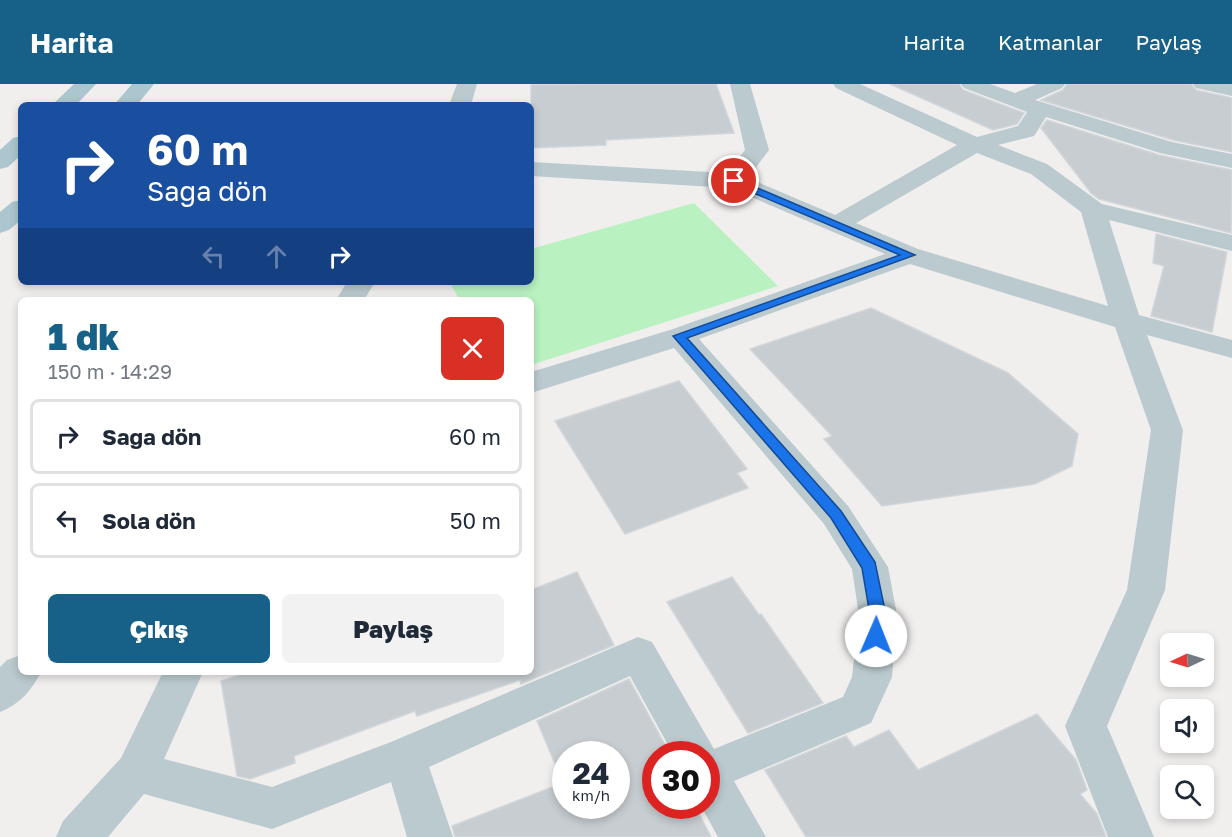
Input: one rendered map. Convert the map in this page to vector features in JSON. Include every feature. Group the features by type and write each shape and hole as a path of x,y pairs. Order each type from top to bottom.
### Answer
{"main road":[{"path":"66,102 86,84"},
{"path":"128,102 144,84"},
{"path":"0,162 18,146"},
{"path":"0,225 18,210"}],"street":[{"path":"461,102 467,84"},
{"path":"734,181 757,150 740,84"},
{"path":"843,84 975,144 1039,169 1093,209 1232,243"},
{"path":"971,84 1015,101 1168,148 1232,161"},
{"path":"1015,101 1055,84"},
{"path":"1203,84 1232,90"},
{"path":"835,225 975,144 1026,131 1040,109"},
{"path":"534,169 734,181 909,255 1127,321 1232,349"},
{"path":"1093,209 1127,321 1167,430 1146,590 1086,726 1131,837"},
{"path":"534,382 680,336 909,255"},
{"path":"680,336 836,515 870,567 878,615 872,677 857,710 720,767"},
{"path":"136,772 272,808 405,757 638,654 688,741"},
{"path":"0,694 18,675"},
{"path":"79,837 136,772 182,675"},
{"path":"405,757 430,837"},
{"path":"720,798 742,837"}],"green space":[{"path":"694,203 778,286 534,364 534,297 458,297 451,285 534,285 534,248"}],"building":[{"path":"716,84 734,133 606,140 606,145 534,148 534,102 531,102 531,85"},
{"path":"890,84 959,84 963,90 1024,113 1017,124 993,130"},
{"path":"1067,84 1191,84 1196,90 1232,98 1232,152 1173,140 1041,100 1063,90"},
{"path":"1047,120 1159,155 1232,170 1231,233 1099,199 1091,193 1041,128"},
{"path":"1156,234 1227,252 1212,332 1151,316 1164,266 1153,263"},
{"path":"871,308 1008,373 1078,434 1072,466 1035,484 882,506 824,439 832,436 750,349"},
{"path":"679,381 747,469 737,473 748,488 625,534 555,421"},
{"path":"577,572 614,645 521,684 520,680 417,716 415,711 294,756 295,763 250,779 237,776 221,681 240,675 534,675 534,589"},
{"path":"732,577 759,615 761,614 823,703 748,733 667,602"},
{"path":"629,679 663,741 642,741 642,819 702,819 711,837 455,837 452,826 552,787 552,819 630,819 630,741 552,741 552,757 537,721"},
{"path":"1037,714 1076,760 1087,790 1080,794 1097,814 1106,837 806,837 765,770 846,736 854,747 889,730 918,770"}],"route":[{"path":"734,181 909,255 680,336 836,515 870,567 878,615 876,636"}]}
